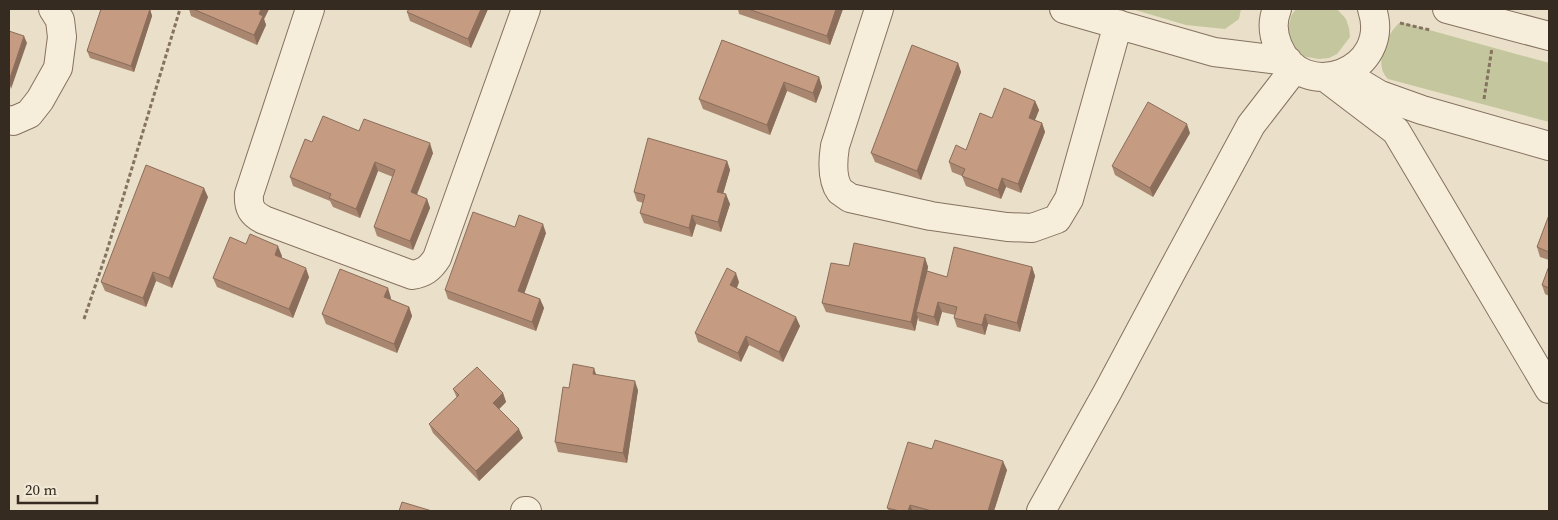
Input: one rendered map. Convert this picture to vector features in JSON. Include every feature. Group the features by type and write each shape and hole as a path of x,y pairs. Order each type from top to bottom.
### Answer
{"street":[{"path":"9,120 13,121 29,114 40,100 58,68 62,37 60,20 53,9"},
{"path":"310,9 249,194 248,204 250,210 264,220 412,275 422,274 431,267 437,258 526,9"},
{"path":"880,9 835,146 832,164 840,190 850,198 931,216 1007,227 1032,228 1057,219 1069,199 1118,24"},
{"path":"1064,9 1214,52 1292,64"},
{"path":"1277,9 1274,26 1275,39 1280,50 1292,64 1309,74 1334,75 1380,95 1422,110 1549,146"},
{"path":"1334,75 1356,66 1366,57 1372,45 1375,32 1375,18 1372,9"},
{"path":"1447,9 1549,36"},
{"path":"1041,511 1108,391 1251,125 1292,64"},
{"path":"1334,75 1396,131 1549,389"}],"path":[{"path":"84,319 106,254 180,9"},
{"path":"1394,28 1398,24 1404,23 1430,30"},
{"path":"1483,104 1492,48 1484,45"}],"green space":[{"path":"1132,9 1241,9 1239,19 1225,29 1186,25"},
{"path":"1296,9 1337,9 1346,19 1350,37 1337,54 1329,58 1319,59 1302,56 1293,47 1287,34 1291,16"},
{"path":"1399,23 1549,63 1549,122 1388,79 1384,73 1381,58 1386,42"}],"building":[{"path":"101,9 150,9 131,66 87,51"},
{"path":"193,9 261,9 259,14 263,16 254,35"},
{"path":"409,9 481,9 468,39 407,12"},
{"path":"748,9 836,9 827,36"},
{"path":"9,31 24,36 9,81"},
{"path":"722,40 819,77 813,93 784,82 767,125 699,99"},
{"path":"912,45 958,63 917,171 871,153"},
{"path":"1004,88 1035,101 1029,118 1042,123 1018,184 1002,178 998,190 962,176 965,169 949,162 956,145 966,150 980,113 992,118"},
{"path":"1148,102 1187,124 1150,188 1112,166"},
{"path":"323,116 359,131 364,119 430,143 411,192 427,199 410,241 374,227 395,170 375,162 356,209 329,198 331,194 290,177 305,139 312,142"},
{"path":"648,138 727,161 717,192 726,194 718,222 692,215 689,228 640,213 645,195 634,192"},
{"path":"146,165 204,188 169,278 153,272 143,298 101,282"},
{"path":"473,212 515,227 519,215 543,224 518,291 540,299 532,322 445,290"},
{"path":"1549,215 1549,252 1537,247"},
{"path":"250,234 278,246 275,255 306,268 289,309 213,278 230,237 246,244"},
{"path":"854,243 925,258 911,322 822,303 831,263 849,266"},
{"path":"954,247 1032,267 1017,323 985,314 982,325 954,318 957,307 938,302 934,317 916,312 927,271 947,277"},
{"path":"1549,266 1549,288 1542,285"},
{"path":"727,268 736,273 730,285 796,317 779,352 746,336 738,353 695,333"},
{"path":"340,269 388,288 384,297 409,307 394,344 322,314"},
{"path":"573,364 594,368 593,374 635,381 623,453 555,442 563,387 569,388"},
{"path":"477,367 503,393 493,403 519,429 476,471 429,424 459,395 453,389"},
{"path":"935,440 1003,461 988,511 932,511 910,505 908,511 887,508 908,442 932,449"},
{"path":"402,502 432,511 399,511"}]}
